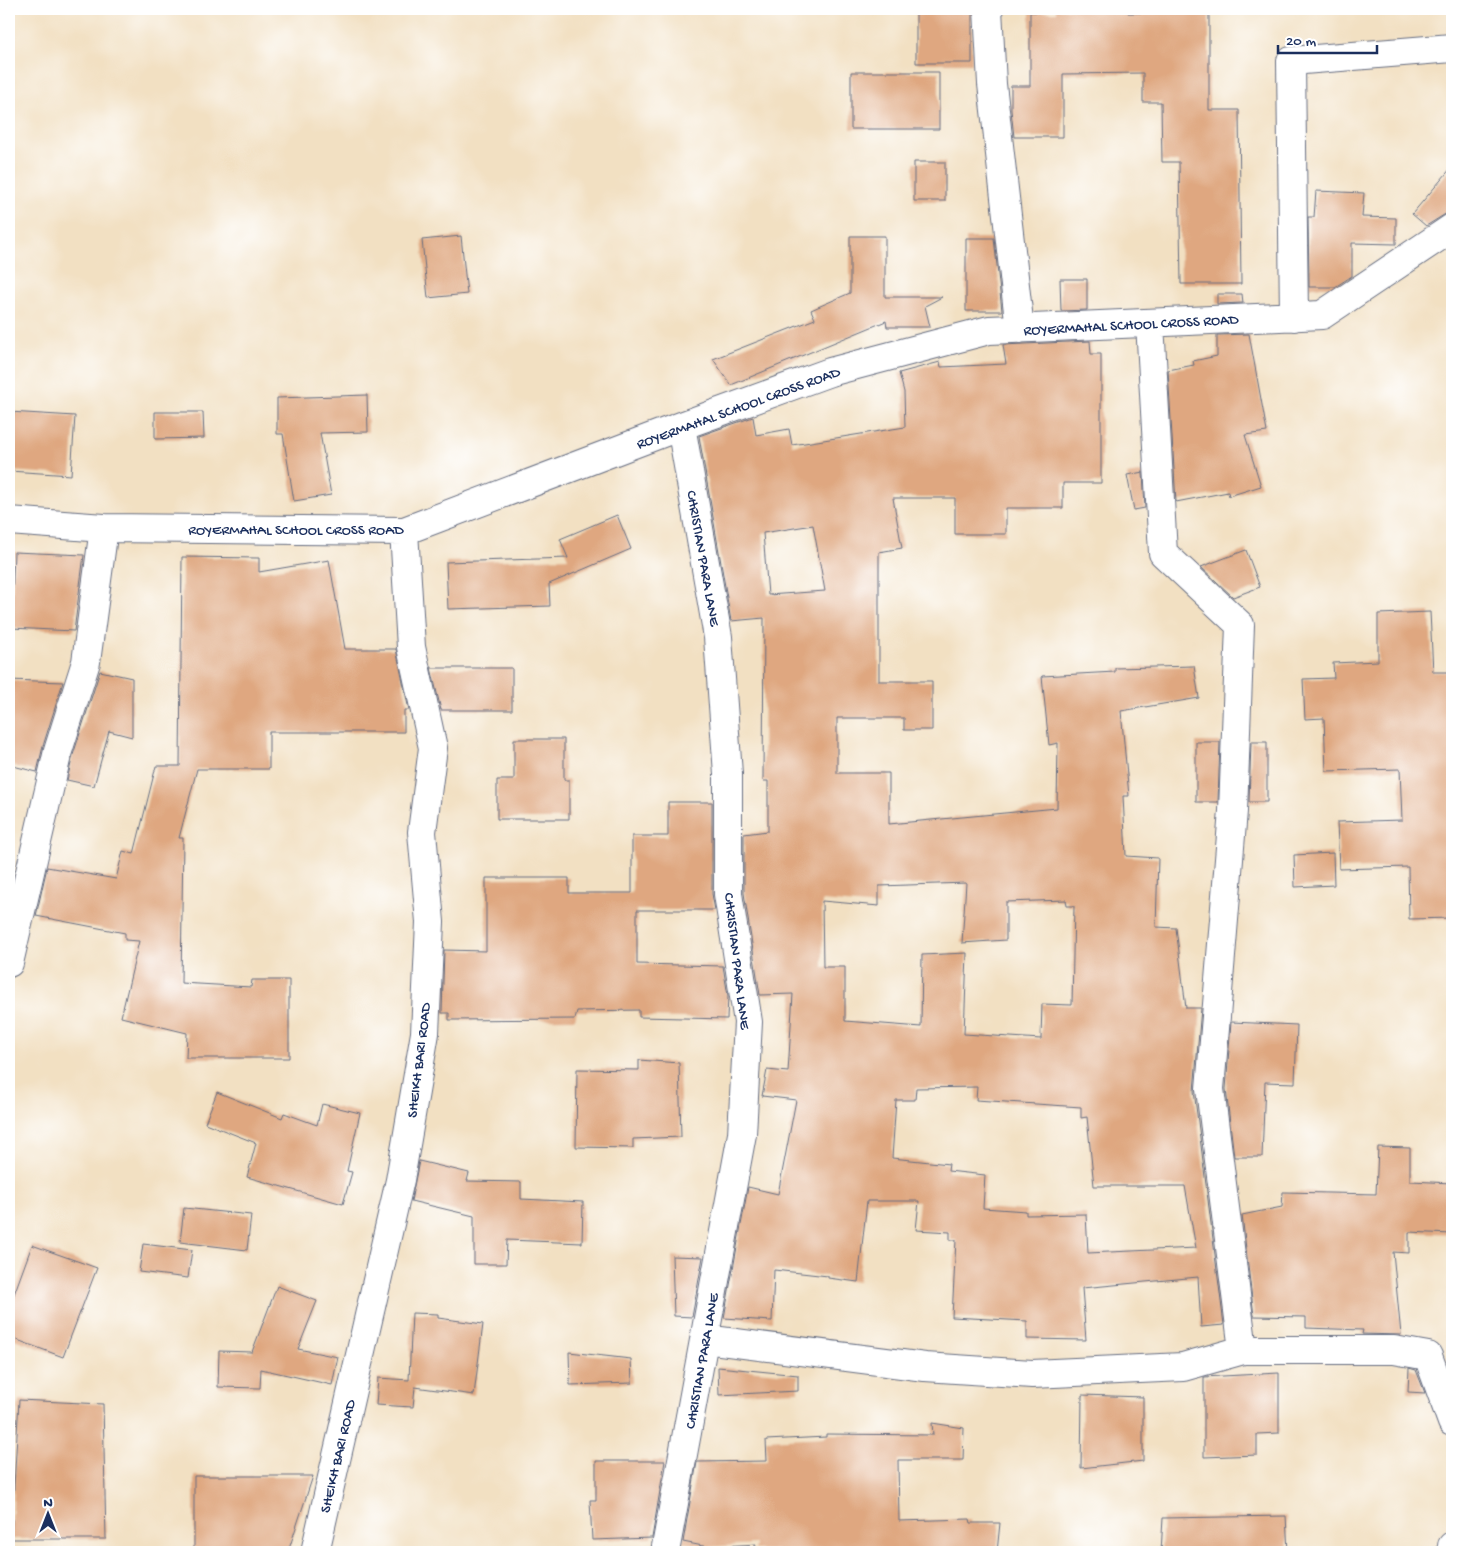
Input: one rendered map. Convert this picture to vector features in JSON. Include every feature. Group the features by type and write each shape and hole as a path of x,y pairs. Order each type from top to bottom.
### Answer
{"street":[{"path":"988,9 992,84 1020,329"},
{"path":"1294,317 1291,61 1452,48"},
{"name":"ROYERMAHAL SCHOOL CROSS ROAD","path":"9,521 104,528 404,531 681,426 830,372 989,330 1322,315 1452,228"},
{"path":"1150,323 1163,553 1240,625 1233,811 1210,1090 1243,1350"},
{"name":"CHRISTIAN PARA LANE","path":"665,1552 742,1134 748,1022 728,894 728,774 718,637 681,426"},
{"path":"9,963 58,751 86,662 104,528"},
{"name":"SHEIKH BARI ROAD","path":"315,1552 400,1180 425,1033 430,922 422,832 433,748 411,647 404,531"},
{"path":"705,1339 925,1367 1032,1374 1182,1367 1243,1350 1394,1350 1428,1356 1452,1422"},
{"path":"1452,1546 1452,1552"}],"building":[{"path":"916,9 972,9 972,63 916,63"},
{"path":"1056,9 1128,9 1128,13 1209,12 1209,110 1239,110 1241,284 1181,284 1179,162 1162,162 1161,102 1143,102 1143,73 1063,74 1063,137 1014,137 1011,86 1030,86 1030,12 1056,12"},
{"path":"851,72 939,72 939,129 851,129"},
{"path":"914,162 945,162 945,201 914,201"},
{"path":"1452,167 1452,210 1426,226 1412,214"},
{"path":"1316,191 1364,193 1362,217 1396,218 1396,244 1352,243 1352,276 1335,287 1309,287 1308,217 1314,217"},
{"path":"461,236 467,294 428,298 422,240"},
{"path":"850,236 885,236 885,297 942,297 925,306 930,327 887,327 886,321 731,385 713,359 815,319 811,310 850,293"},
{"path":"966,238 994,238 1002,311 966,311"},
{"path":"1060,279 1087,279 1087,310 1061,311"},
{"path":"1217,294 1242,294 1243,303 1217,304"},
{"path":"1249,334 1267,432 1245,435 1261,486 1229,496 1228,492 1176,502 1168,370 1194,365 1193,361 1217,356 1217,335"},
{"path":"1090,341 1091,354 1101,354 1101,483 1063,483 1063,508 1006,508 1006,534 955,534 955,498 893,498 902,548 879,552 879,681 932,681 932,730 904,730 904,718 837,718 837,773 889,773 889,824 1057,808 1058,743 1049,745 1042,676 1115,672 1115,668 1194,666 1199,698 1121,711 1129,796 1123,796 1126,856 1158,858 1156,927 1176,928 1186,1008 1201,1008 1194,1091 1224,1325 1201,1327 1198,1277 1082,1288 1086,1340 1027,1339 1027,1321 952,1317 956,1240 950,1240 950,1232 916,1230 919,1201 867,1201 858,1282 828,1278 828,1276 774,1270 772,1321 724,1318 748,1187 778,1194 796,1100 762,1096 767,1070 788,1072 793,994 760,995 744,893 744,834 768,831 768,781 763,781 764,618 731,621 699,436 753,417 756,435 789,429 792,445 905,427 904,392 899,373 940,362 941,367 1006,364 1003,345","holes":["813,525 825,591 768,595 763,533","966,883 962,943 1006,940 1006,902 1066,900 1067,906 1074,906 1072,1005 1042,1004 1041,1039 964,1034 967,953 922,955 921,1027 845,1021 845,967 823,967 822,901 879,906 879,886","977,1087 976,1100 1081,1107 1081,1118 1087,1117 1094,1186 1185,1186 1196,1248 1088,1253 1086,1214 1026,1215 1026,1211 983,1208 985,1175 948,1171 949,1164 892,1158 896,1100 915,1100 916,1088"]},
{"path":"367,395 368,432 320,433 331,495 294,501 283,434 277,434 277,398"},
{"path":"9,412 75,416 71,475 9,471"},
{"path":"155,412 203,412 204,438 155,439"},
{"path":"1143,472 1145,508 1134,510 1127,475"},
{"path":"617,515 631,549 549,584 550,606 448,609 446,562 568,558 560,539"},
{"path":"1246,550 1260,587 1233,597 1201,567"},
{"path":"14,552 84,555 74,631 11,628"},
{"path":"182,557 259,558 259,572 329,560 345,649 396,649 409,710 404,710 404,732 269,732 269,769 197,769 179,838 183,838 181,983 251,987 252,980 289,980 289,1058 186,1058 187,1033 121,1017 139,941 125,940 125,933 36,916 47,867 116,879 123,851 134,854 156,766 180,766"},
{"path":"1430,612 1433,672 1452,672 1452,918 1409,919 1408,867 1339,869 1337,822 1402,820 1400,769 1326,771 1324,718 1305,719 1303,679 1334,678 1333,663 1378,661 1378,614"},
{"path":"431,668 512,668 512,710 441,710"},
{"path":"100,671 132,678 132,737 109,731 94,786 67,780 73,755"},
{"path":"9,680 63,682 37,772 9,765"},
{"path":"514,739 564,739 564,780 569,780 569,819 497,819 497,780 514,780"},
{"path":"1196,742 1220,742 1218,802 1196,802"},
{"path":"1251,742 1267,742 1267,802 1249,802"},
{"path":"668,802 712,802 712,894 715,910 637,910 637,964 723,966 728,996 727,1019 639,1017 639,1010 577,1011 575,1019 449,1020 449,1013 442,1013 444,950 486,951 486,878 569,878 569,893 632,893 632,836 668,836"},
{"path":"1333,853 1334,885 1295,887 1294,855"},
{"path":"1231,1022 1297,1025 1295,1083 1265,1082 1262,1157 1234,1157 1226,1089"},
{"path":"639,1060 679,1063 681,1137 633,1139 633,1148 576,1147 577,1069 639,1070"},
{"path":"217,1092 282,1118 284,1113 317,1125 322,1104 360,1113 347,1171 352,1172 343,1204 247,1177 256,1143 205,1123"},
{"path":"1378,1147 1410,1148 1410,1181 1452,1183 1452,1234 1409,1232 1409,1253 1393,1252 1401,1335 1362,1334 1363,1330 1306,1328 1306,1317 1254,1316 1242,1215 1282,1207 1283,1192 1376,1194"},
{"path":"419,1161 469,1173 467,1181 521,1182 521,1199 583,1202 582,1243 507,1240 506,1264 474,1264 474,1216 411,1201"},
{"path":"184,1208 251,1215 247,1250 180,1242"},
{"path":"143,1244 192,1250 188,1278 139,1272"},
{"path":"32,1245 97,1268 63,1357 9,1337 9,1308"},
{"path":"672,1256 703,1257 692,1317 674,1316"},
{"path":"277,1286 317,1301 298,1349 338,1357 332,1385 261,1369 260,1388 218,1387 219,1351 252,1352"},
{"path":"412,1313 438,1314 438,1318 483,1324 474,1395 415,1387 413,1407 376,1405 378,1378 409,1380"},
{"path":"569,1352 631,1359 632,1383 570,1385"},
{"path":"718,1367 798,1375 798,1391 719,1395"},
{"path":"1409,1368 1416,1370 1425,1393 1408,1392"},
{"path":"1279,1373 1279,1433 1257,1434 1257,1455 1204,1457 1204,1377"},
{"path":"1082,1395 1143,1397 1143,1461 1081,1468"},
{"path":"19,1400 103,1404 106,1539 11,1539"},
{"path":"932,1423 964,1428 963,1460 898,1460 899,1521 970,1519 971,1523 1000,1523 997,1552 755,1550 756,1544 708,1547 683,1542 697,1462 767,1461 766,1440 826,1437 826,1434 933,1435"},
{"path":"596,1461 665,1461 652,1538 592,1540 590,1500 596,1500"},
{"path":"194,1476 313,1476 288,1552 194,1550"},
{"path":"1286,1516 1288,1552 1161,1552 1163,1518"}]}
